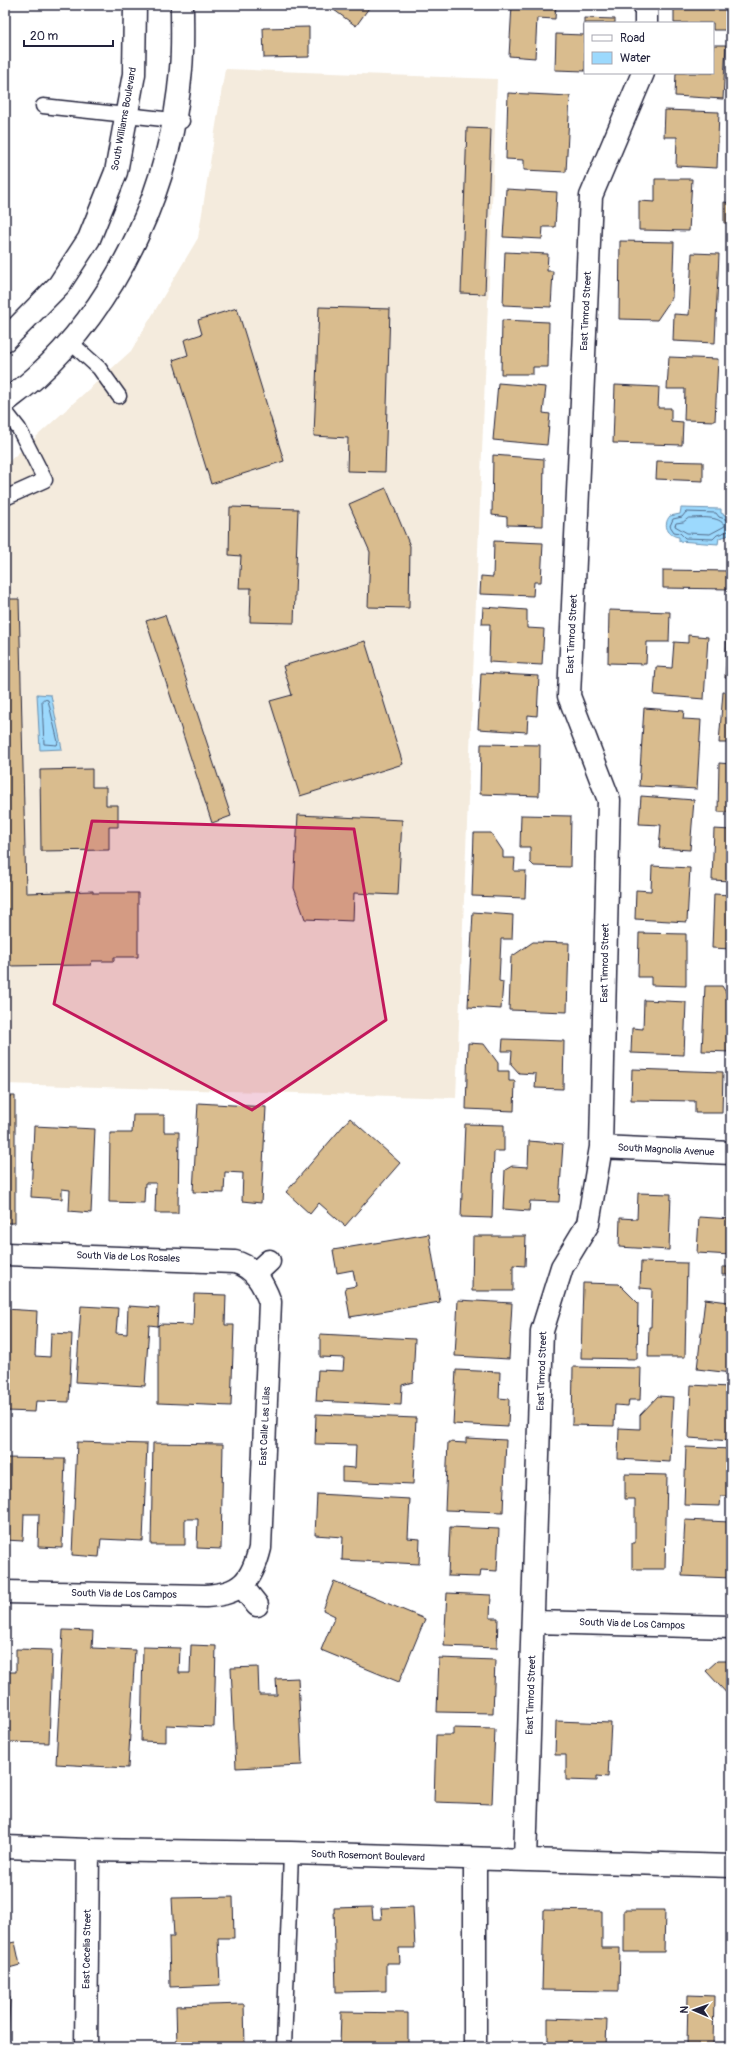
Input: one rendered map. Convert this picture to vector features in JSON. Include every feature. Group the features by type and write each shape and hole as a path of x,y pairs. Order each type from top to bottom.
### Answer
{"street":[{"name":"South Williams Boulevard","path":"5,340 59,285 89,239 116,172 134,74 135,5"},
{"path":"5,402 36,377 69,341 109,289 139,236 158,184 178,121 181,69 182,5"},
{"path":"646,5 646,22"},
{"name":"East Timrod Street","path":"525,1860 534,1622 542,1331 562,1267 588,1224 601,1147 609,800 569,696 591,196 644,74"},
{"name":"South Magnolia Avenue","path":"601,1147 731,1153"},
{"name":"South Via de Los Rosales","path":"5,1254 222,1260 258,1268"},
{"name":"East Calle Las Lilas","path":"242,1586 255,1569 260,1548 270,1302 258,1268"},
{"path":"242,1586 257,1605"},
{"name":"South Via de Los Campos","path":"5,1592 206,1596 222,1595 242,1586"},
{"name":"South Via de Los Campos","path":"534,1622 731,1627"},
{"name":"South Rosemont Boulevard","path":"5,1847 88,1850 291,1853 731,1866"},
{"name":"East Cecelia Street","path":"86,2047 88,1850"},
{"path":"475,1859 475,2047"}],"lane":[{"path":"43,106 178,121"},
{"path":"69,341 100,368 119,396"},
{"path":"5,411 19,429 45,480 5,498"},
{"path":"284,2047 291,1853"}],"highlighted area":[{"path":"92,821 354,829 386,1020 252,1110 54,1004"}],"shaded area":[{"path":"225,69 497,79 456,1098 5,1084 5,465 131,351 198,238"}],"water":[{"path":"681,508 721,509 721,513 731,518 731,532 727,536 719,538 718,544 679,541 679,537 672,535 667,530 666,523 670,516 680,514"},
{"path":"37,694 51,695 62,749 40,750"}],"building":[{"path":"337,5 371,5 356,26 334,10"},
{"path":"512,5 556,5 555,19 537,18 535,58 509,56"},
{"path":"674,5 731,5 731,30 714,30 714,22 674,22"},
{"path":"584,18 615,19 615,22 584,22"},
{"path":"309,27 309,57 264,58 263,28"},
{"path":"556,34 584,35 584,71 555,70"},
{"path":"714,45 726,45 723,99 675,96 676,74 714,74"},
{"path":"508,93 570,96 566,172 524,170 524,160 506,159"},
{"path":"665,110 719,112 717,168 676,166 677,137 664,137"},
{"path":"467,128 491,129 485,294 461,293"},
{"path":"655,179 692,179 689,231 639,230 639,201 655,202"},
{"path":"506,189 557,192 555,227 543,227 542,239 503,237"},
{"path":"724,202 731,203 731,223 724,223"},
{"path":"620,241 674,242 672,298 657,320 619,319"},
{"path":"505,252 548,254 547,271 553,271 551,307 503,305"},
{"path":"692,253 719,254 715,343 673,341 674,314 689,315"},
{"path":"319,307 390,309 385,472 347,471 348,438 314,436"},
{"path":"237,308 284,461 211,484 173,360 188,355 184,340 202,334 198,320"},
{"path":"502,320 549,322 548,367 533,367 533,374 501,374"},
{"path":"669,357 718,359 715,421 684,420 685,389 667,389"},
{"path":"498,383 546,387 543,413 550,414 547,445 493,440"},
{"path":"615,385 659,387 658,408 671,408 671,421 683,422 682,445 613,443"},
{"path":"493,455 544,459 543,526 507,525 507,517 492,515"},
{"path":"657,461 703,462 703,481 656,479"},
{"path":"386,488 410,546 409,608 368,607 370,552 349,504"},
{"path":"230,507 298,509 294,623 250,622 251,588 239,588 241,556 229,555"},
{"path":"494,541 543,543 541,582 534,582 533,596 480,594 481,576 493,577"},
{"path":"663,570 731,571 731,589 663,588"},
{"path":"5,599 19,599 26,893 93,891 93,893 138,893 138,957 114,957 114,961 92,961 91,965 6,966"},
{"path":"483,607 527,610 527,628 544,629 542,665 489,662 490,624 482,624"},
{"path":"609,610 670,612 669,642 647,642 646,664 608,663"},
{"path":"165,615 231,816 212,823 146,621"},
{"path":"727,628 731,628 731,678 725,678"},
{"path":"688,635 708,637 704,699 654,695 656,667 672,668 674,642 688,643"},
{"path":"365,641 403,764 300,796 270,701 292,695 283,666"},
{"path":"481,673 539,676 537,716 528,715 527,732 478,729"},
{"path":"723,692 731,693 731,743 719,743"},
{"path":"644,708 684,711 683,719 701,720 697,789 639,786"},
{"path":"481,744 540,745 539,796 480,794"},
{"path":"719,763 731,764 731,812 718,812"},
{"path":"92,769 92,787 106,787 106,805 118,805 118,827 109,827 109,850 41,851 40,770"},
{"path":"641,796 694,800 690,850 659,848 661,825 639,824"},
{"path":"298,815 402,820 398,895 354,893 353,921 305,919 294,888"},
{"path":"521,815 571,816 570,867 534,866 530,862 530,847 520,847"},
{"path":"714,829 731,830 731,881 712,880"},
{"path":"474,833 491,833 503,851 503,858 515,858 514,871 526,871 525,898 472,896"},
{"path":"652,866 690,868 687,922 635,919 636,890 651,891"},
{"path":"714,894 731,895 731,949 712,948"},
{"path":"473,912 513,915 512,939 501,939 499,981 503,982 501,1009 468,1007"},
{"path":"639,933 686,934 686,986 651,985 651,977 638,977"},
{"path":"533,942 569,943 567,1012 509,1010 511,957"},
{"path":"705,986 722,986 731,1000 731,1052 702,1051"},
{"path":"644,1000 686,1002 684,1055 631,1053 632,1028 643,1029"},
{"path":"503,1039 564,1041 563,1089 535,1088 536,1074 519,1073 511,1064 512,1051 502,1051"},
{"path":"468,1043 484,1044 498,1063 498,1071 509,1071 509,1081 515,1081 514,1111 466,1109"},
{"path":"632,1069 723,1072 722,1113 695,1113 695,1101 631,1100"},
{"path":"5,1096 15,1096 15,1223 5,1223"},
{"path":"198,1103 266,1107 261,1203 242,1201 243,1173 225,1172 224,1193 193,1192"},
{"path":"133,1115 164,1115 164,1132 179,1132 178,1213 155,1213 156,1183 145,1183 144,1203 109,1202 110,1133 132,1133"},
{"path":"350,1118 400,1163 345,1226 319,1203 310,1214 286,1192"},
{"path":"465,1124 504,1125 504,1151 494,1151 492,1218 461,1217"},
{"path":"34,1126 95,1129 91,1213 69,1211 70,1190 62,1189 62,1199 31,1197"},
{"path":"529,1141 563,1144 559,1202 530,1201 529,1211 503,1209 505,1170 512,1166 528,1167"},
{"path":"638,1193 671,1194 669,1250 619,1247 620,1218 637,1219"},
{"path":"699,1217 731,1219 731,1255 697,1253"},
{"path":"429,1234 440,1302 350,1317 345,1288 356,1286 353,1270 337,1273 333,1250"},
{"path":"473,1236 526,1236 525,1266 513,1265 513,1291 472,1291"},
{"path":"641,1262 687,1263 685,1357 648,1357 649,1327 651,1327 652,1289 640,1288"},
{"path":"722,1267 731,1267 731,1296 729,1292 730,1275 722,1275"},
{"path":"583,1283 619,1284 638,1303 637,1359 581,1358"},
{"path":"194,1294 226,1295 225,1325 234,1325 231,1406 158,1403 158,1326 160,1324 193,1325"},
{"path":"705,1299 729,1302 728,1315 731,1315 731,1373 697,1369"},
{"path":"458,1300 512,1303 509,1359 455,1356"},
{"path":"81,1306 118,1308 116,1333 127,1334 128,1306 159,1308 158,1326 149,1325 145,1386 76,1382"},
{"path":"5,1309 37,1311 35,1356 50,1357 51,1333 72,1334 69,1402 36,1401 35,1412 5,1411"},
{"path":"320,1334 415,1339 413,1382 402,1385 401,1405 316,1401 318,1370 343,1371 344,1358 320,1357"},
{"path":"573,1367 641,1368 640,1400 629,1400 628,1406 615,1405 614,1426 572,1425"},
{"path":"456,1370 500,1372 499,1398 509,1399 508,1427 453,1424"},
{"path":"691,1385 729,1387 728,1408 731,1408 731,1441 689,1438"},
{"path":"658,1396 673,1397 670,1462 618,1459 619,1428 640,1429 640,1415"},
{"path":"316,1414 416,1418 413,1484 342,1481 342,1467 355,1468 356,1445 315,1444"},
{"path":"466,1438 506,1440 503,1512 445,1510 448,1442 466,1443"},
{"path":"77,1442 147,1444 143,1541 101,1539 99,1557 72,1555"},
{"path":"153,1443 223,1444 221,1549 197,1548 198,1519 185,1519 185,1545 151,1545"},
{"path":"686,1447 731,1449 731,1496 721,1496 720,1506 684,1505"},
{"path":"5,1458 65,1459 62,1548 38,1547 39,1514 24,1514 23,1541 5,1540"},
{"path":"625,1474 667,1475 665,1569 632,1569 632,1543 635,1543 635,1499 625,1499"},
{"path":"317,1494 410,1499 408,1538 420,1539 419,1564 342,1560 343,1537 315,1535"},
{"path":"685,1520 730,1522 728,1547 731,1547 731,1578 682,1576"},
{"path":"450,1527 499,1529 497,1571 481,1570 480,1577 448,1576"},
{"path":"334,1581 425,1619 399,1682 321,1650 335,1616 323,1610"},
{"path":"447,1593 491,1595 490,1618 498,1618 497,1648 444,1646"},
{"path":"63,1630 93,1631 92,1648 135,1650 128,1768 56,1764"},
{"path":"191,1645 216,1646 214,1727 166,1725 166,1742 141,1741 143,1647 180,1648 179,1673 190,1673"},
{"path":"5,1647 6,1672 16,1672 16,1649 52,1650 49,1743 5,1742"},
{"path":"439,1658 495,1660 493,1713 437,1712"},
{"path":"717,1661 731,1661 731,1698 706,1671"},
{"path":"258,1667 259,1695 277,1695 276,1679 298,1678 302,1765 236,1768 231,1668"},
{"path":"556,1721 611,1723 608,1777 597,1776 597,1781 566,1780 566,1755 555,1755"},
{"path":"453,1728 495,1729 492,1804 434,1802 436,1735 453,1735"},
{"path":"233,1897 234,1938 218,1938 220,1985 170,1987 169,1937 174,1937 172,1898"},
{"path":"372,1907 373,1919 382,1919 381,1908 413,1907 415,1948 399,1948 400,1963 386,1963 386,1991 336,1992 334,1908"},
{"path":"544,1910 602,1911 602,1948 620,1948 619,1991 542,1990"},
{"path":"624,1910 665,1910 664,1952 624,1952"},
{"path":"15,1942 20,1965 5,1969 5,1944"},
{"path":"688,1995 714,1996 713,2045 687,2045"},
{"path":"5,1997 10,1997 8,2047 5,2047"},
{"path":"244,2004 245,2047 177,2047 176,2006"},
{"path":"341,2012 408,2013 408,2047 340,2047"},
{"path":"548,2018 607,2020 606,2047 548,2047"}]}
